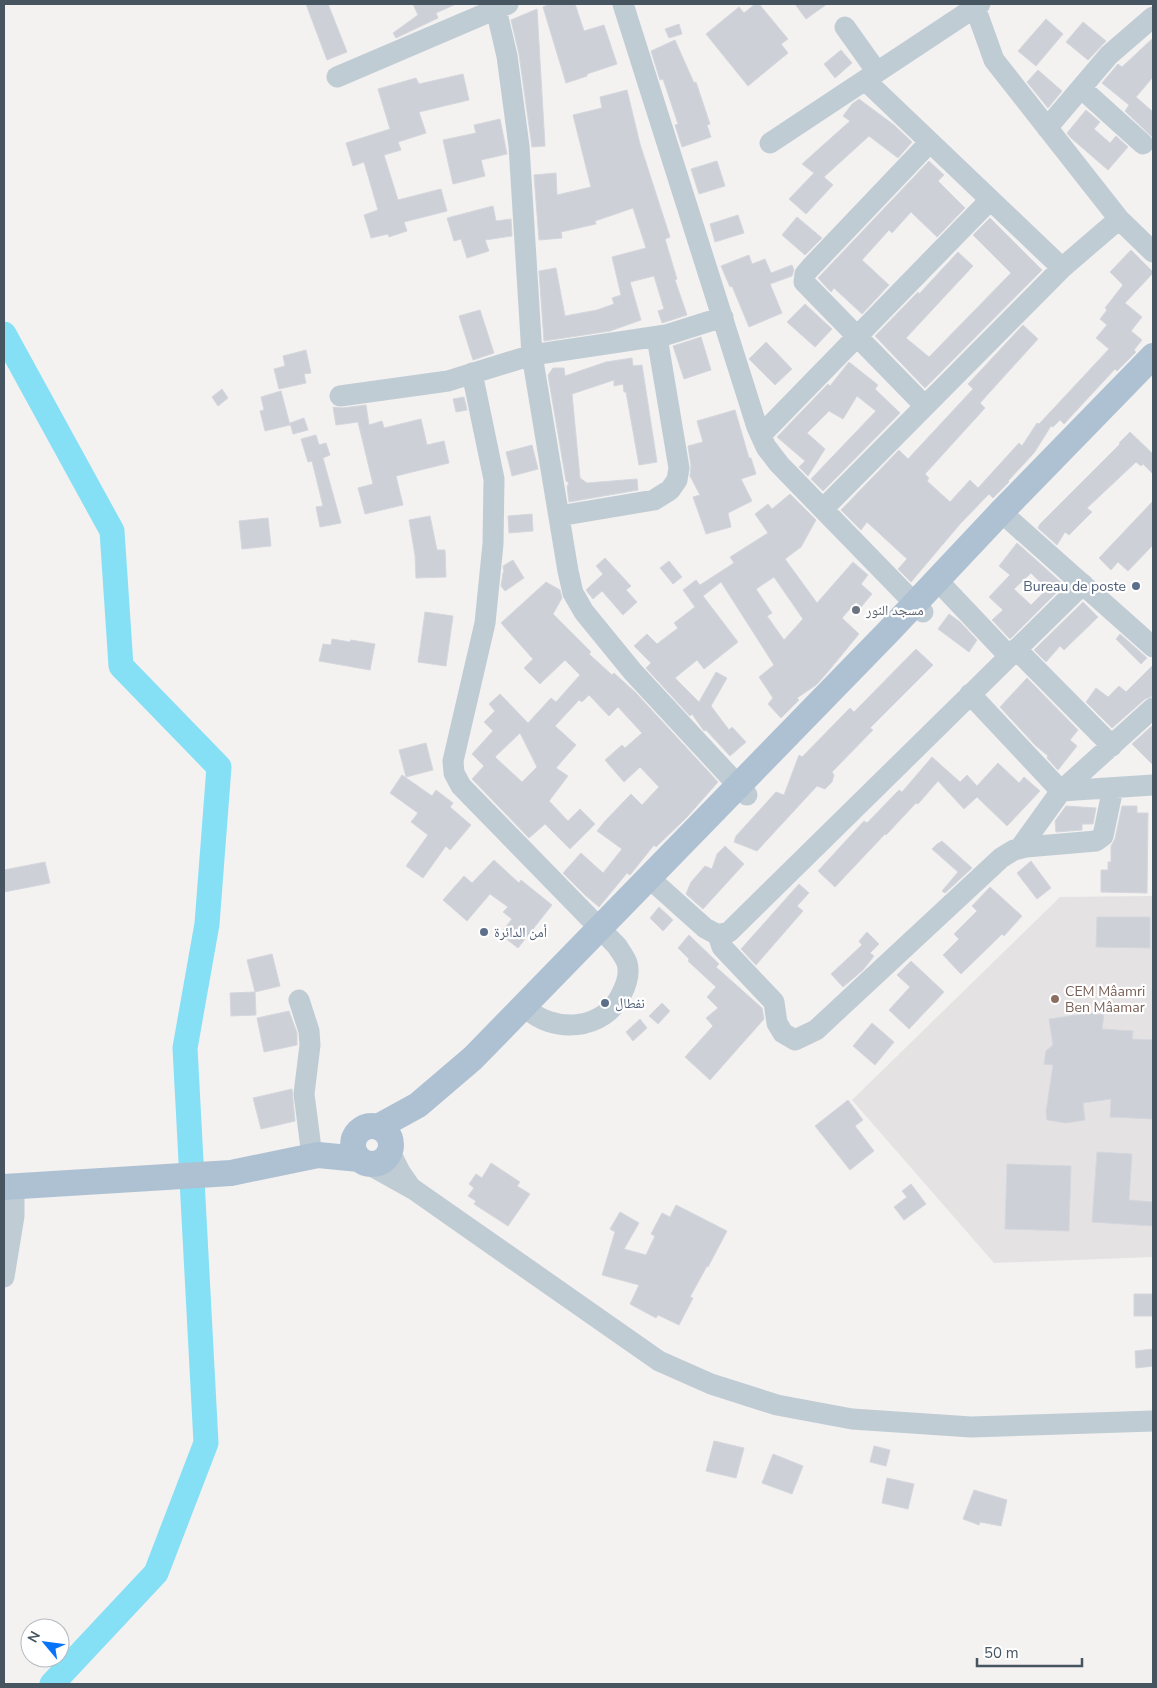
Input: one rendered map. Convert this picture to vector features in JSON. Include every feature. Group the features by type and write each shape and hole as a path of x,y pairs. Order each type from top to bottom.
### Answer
{"main road":[{"path":"9,1186 230,1172 315,1155 374,1147 402,1131 603,933 919,608 1153,356"},
{"path":"1006,516 1153,375"}],"street":[{"path":"623,4 722,317 766,447 779,464 919,608"},
{"path":"770,143 978,5 994,60 1119,220 1153,252"},
{"path":"337,77 502,6 519,146 532,355 573,593 584,612 633,672 742,790"},
{"path":"1047,128 1109,55 1153,17"},
{"path":"845,27 871,76 930,142 1062,268"},
{"path":"1081,88 1143,144"},
{"path":"925,406 804,282 805,274 930,142"},
{"path":"761,435 990,200"},
{"path":"822,508 1062,268 1119,220"},
{"path":"340,396 448,381 532,355 657,337 722,317"},
{"path":"559,516 654,500 670,490 677,480 679,468 657,337"},
{"path":"472,374 494,480 493,544 485,623 453,761 454,773 460,786 617,946 627,963 628,981 619,1000 606,1014 586,1024 568,1026 545,1021 527,1009"},
{"path":"1006,516 1153,647"},
{"path":"718,935 729,932 1083,584"},
{"path":"941,585 1112,746"},
{"path":"970,694 1061,791"},
{"path":"1020,848 1061,791 1153,708"},
{"path":"1061,791 1153,785"},
{"path":"653,882 705,928 718,935 722,947 774,1002 777,1023 783,1033 796,1040 816,1030 1001,858 1020,848 1096,841 1103,836 1113,788"},
{"path":"299,1000 309,1031 310,1045 304,1094 315,1155"},
{"path":"374,1147 413,1189 659,1361 711,1384 777,1405 852,1419 971,1427 1153,1421"},
{"path":"4,1267 7,1231 14,1216 9,1186"}],"shaded area":[{"name":"CEM Mâamri Ben Mâamar","path":"1153,896 1153,1257 994,1263 852,1100 1060,897"}],"building":[{"path":"306,4 328,4 347,52 327,60"},
{"path":"413,4 456,4 436,13 438,18 396,38 393,33 418,15"},
{"path":"550,4 575,4 584,31 604,25 617,64 566,83 543,7"},
{"path":"755,4 759,4 788,39 781,44 788,53 748,86 706,34 739,7 744,13"},
{"path":"795,4 827,4 806,19"},
{"path":"537,9 545,146 532,147 519,54 511,20"},
{"path":"1046,19 1063,34 1036,66 1018,51"},
{"path":"1083,22 1106,41 1088,60 1066,42"},
{"path":"679,24 682,34 669,38 665,29"},
{"path":"1153,38 1153,77 1136,97 1153,112 1153,138 1125,111 1129,105 1102,83 1118,64 1122,67"},
{"path":"675,40 694,83 696,82 710,124 707,125 711,137 682,147 675,125 678,124 663,79 660,80 651,51"},
{"path":"841,50 852,63 835,78 824,64"},
{"path":"1038,70 1062,91 1048,108 1027,82"},
{"path":"463,74 469,100 419,112 426,133 398,142 401,150 384,155 398,200 441,189 447,211 404,222 407,231 389,237 388,234 371,238 364,215 378,210 364,162 353,166 346,143 390,129 378,89 416,78 419,84"},
{"path":"627,90 640,144 670,237 665,239 677,279 675,280 687,315 662,323 658,311 664,309 654,276 630,282 641,320 610,331 544,341 539,271 556,268 565,316 597,310 614,304 612,298 621,295 612,257 646,248 633,208 595,221 596,224 561,232 562,238 539,240 534,175 556,173 557,195 591,187 573,115 602,108 600,97"},
{"path":"859,99 894,125 912,142 898,158 869,136 824,177 833,185 806,214 789,199 814,173 802,164 850,121 843,116 852,104"},
{"path":"1086,110 1100,122 1094,129 1110,143 1116,136 1128,147 1108,170 1067,133"},
{"path":"500,119 507,154 481,160 485,176 453,184 443,140 476,133 474,125"},
{"path":"717,161 725,186 699,194 691,169"},
{"path":"929,161 944,175 938,181 965,208 937,237 911,212 892,233 889,230 862,260 889,285 862,314 834,288 831,292 818,278"},
{"path":"493,206 496,221 511,219 512,236 485,240 489,251 467,258 461,239 454,241 447,218"},
{"path":"738,215 744,233 715,242 710,224"},
{"path":"797,217 822,238 805,255 782,235"},
{"path":"990,218 1042,270 925,388 875,336 918,292 919,294 958,252 973,266 906,338 929,357 1011,273 973,235"},
{"path":"1131,250 1153,272 1125,303 1142,317 1131,331 1142,340 1134,350 1136,352 1117,371 1115,369 1064,424 1060,420 1053,427 1051,426 1034,453 1009,482 993,498 989,494 960,524 911,582 898,569 907,559 867,522 861,530 841,510 899,450 908,459 973,389 968,384 1023,325 1038,339 980,403 985,408 925,474 929,478 927,481 950,502 970,480 978,488 1019,443 1022,446 1037,423 1039,424 1109,349 1096,338 1107,325 1100,319 1107,310 1105,308 1123,285 1110,272"},
{"path":"749,255 752,264 765,259 771,273 792,265 794,270 792,276 770,284 782,313 749,327 732,286 730,287 721,266"},
{"path":"805,304 832,329 815,347 787,322"},
{"path":"480,310 494,353 473,360 459,316"},
{"path":"701,337 711,370 684,379 673,346"},
{"path":"766,342 792,369 775,385 749,359"},
{"path":"306,350 311,373 304,374 306,383 279,389 274,369 285,366 283,356"},
{"path":"632,358 633,366 642,365 657,462 639,465 623,384 614,386 614,380 572,394 580,478 587,483 637,479 638,490 569,502 567,486 569,483 566,481 548,375 553,368 564,368 565,376 606,362"},
{"path":"849,362 878,385 875,389 900,413 823,491 811,479 876,411 857,396 843,419 829,411 807,433 825,449 808,476 799,467 805,461 777,437 828,384 830,386"},
{"path":"222,389 228,398 218,406 212,397"},
{"path":"281,391 290,425 265,431 260,411 264,410 261,397"},
{"path":"464,397 467,410 456,412 453,399"},
{"path":"366,405 369,425 382,421 384,428 421,419 427,445 444,441 449,463 396,476 403,505 365,514 358,488 373,484 358,422 336,425 333,407 342,408"},
{"path":"735,410 749,458 751,458 756,474 741,479 752,501 728,513 731,527 706,534 693,497 700,495 690,476 691,466 688,446 703,442 697,421"},
{"path":"304,418 308,430 293,434 290,423"},
{"path":"1130,432 1153,454 1153,474 1143,464 1141,466 1136,462 1087,508 1092,512 1069,535 1065,532 1057,545 1038,528 1040,524"},
{"path":"316,435 319,445 326,443 330,455 323,458 341,523 320,527 316,507 323,506 312,461 308,462 301,439"},
{"path":"532,445 538,469 512,476 506,452"},
{"path":"790,494 816,520 801,547 785,559 817,603 853,562 868,575 861,584 872,594 861,607 856,602 842,618 859,634 816,685 797,698 799,700 781,718 768,704 773,698 759,677 774,665 721,582 703,596 738,642 704,669 697,660 675,678 699,702 716,672 727,678 711,706 729,730 732,727 746,742 730,756 706,730 704,731 692,714 690,716 646,668 651,663 634,646 647,634 657,644 678,628 674,623 695,607 683,590 696,580 700,585 734,563 730,557 768,533 755,514 768,504 772,509","holes":["774,577 803,619 784,640 767,616 772,613 756,589"]},
{"path":"1153,501 1153,545 1128,571 1118,562 1111,570 1099,558"},
{"path":"532,514 533,531 509,533 508,516"},
{"path":"430,516 437,550 445,550 446,577 416,578 415,555 409,520"},
{"path":"268,518 271,546 242,549 239,521"},
{"path":"1017,543 1064,585 1010,639 992,620 1003,610 989,597 1010,575 999,566","holes":["1031,573 1047,589 1031,605 1014,589"]},
{"path":"605,558 631,586 626,590 637,602 623,615 602,591 593,599 586,590 603,574 596,566"},
{"path":"513,560 524,578 505,591 501,586 504,572 503,566"},
{"path":"669,561 682,577 673,584 660,568"},
{"path":"546,582 560,590 562,598 553,614 591,652 589,654 636,693 718,782 687,817 656,847 654,845 630,875 627,873 599,907 563,873 581,853 603,873 622,849 597,831 631,794 642,805 659,787 640,767 624,782 605,760 622,745 625,748 642,733 618,707 609,716 589,695 582,702 579,700 555,726 576,745 556,768 568,776 549,801 568,821 580,809 595,824 570,849 545,824 529,838 472,779 484,766 472,754 493,731 484,722 495,711 489,704 500,694 528,723 551,698 556,702 580,675 565,660 540,684 524,668 533,659 501,623","holes":["520,733 537,767 522,782 495,757"]},
{"path":"1083,602 1098,617 1064,650 1060,646 1046,662 1034,650"},
{"path":"425,612 453,616 446,666 418,662"},
{"path":"949,614 960,622 977,640 969,652 938,629"},
{"path":"1120,634 1147,658 1141,664 1116,639"},
{"path":"332,639 375,644 370,670 319,661 323,644 331,645"},
{"path":"916,649 933,665 870,728 873,730 832,772 834,775 832,782 825,789 817,786 757,851 734,842 736,836 776,792 784,795 799,755 802,757 850,708 854,712"},
{"path":"1153,665 1153,696 1145,699 1112,728 1086,702 1096,688 1108,697 1119,686 1126,692"},
{"path":"1027,678 1078,730 1070,740 1077,746 1058,770 1047,758 1048,756 1035,745 1000,707"},
{"path":"1153,725 1153,765 1132,744"},
{"path":"426,743 433,770 406,777 399,750"},
{"path":"932,757 960,782 967,775 977,786 998,763 1019,783 1024,777 1040,791 1007,826 977,797 964,809 938,781 918,804 916,803 885,834 835,887 818,871 864,821 867,823 899,790 902,792"},
{"path":"402,775 432,796 436,790 453,803 450,807 471,825 450,850 446,846 423,878 406,866 428,835 411,822 418,813 390,793"},
{"path":"1066,806 1096,808 1093,824 1082,824 1082,830 1056,832 1055,821"},
{"path":"1122,806 1137,806 1137,813 1148,813 1147,893 1101,892 1101,870 1108,870 1108,862 1111,862 1111,846 1115,839"},
{"path":"942,841 972,868 945,893 942,891 958,872 932,849"},
{"path":"725,846 744,864 703,909 686,894 691,882 705,866 712,869 717,854"},
{"path":"494,860 519,883 521,880 552,905 518,948 500,934 512,919 503,912 508,907 490,894 467,921 443,900 464,876 472,883"},
{"path":"1031,861 1051,888 1037,899 1017,873"},
{"path":"45,862 50,883 4,892 4,870"},
{"path":"799,884 809,893 797,906 803,911 756,965 741,949"},
{"path":"990,887 1022,916 1004,936 1002,934 961,974 943,955 959,939 954,934 977,911 972,906"},
{"path":"659,907 673,920 663,931 650,918"},
{"path":"1097,917 1150,917 1150,948 1096,947"},
{"path":"867,932 879,944 870,953 874,956 863,970 843,987 831,974 862,945 859,941"},
{"path":"689,935 719,964 716,967 762,1008 764,1019 710,1080 685,1057 713,1026 706,1018 718,1008 707,997 716,987 688,961 689,959 678,948"},
{"path":"272,954 280,986 255,992 247,960"},
{"path":"911,961 944,992 909,1029 889,1010 910,987 897,975"},
{"path":"255,992 256,1015 231,1016 230,993"},
{"path":"662,1003 670,1011 658,1024 649,1016"},
{"path":"289,1011 297,1033 297,1045 264,1052 257,1018"},
{"path":"1090,1013 1104,1015 1102,1029 1133,1031 1132,1039 1153,1040 1153,1119 1110,1117 1111,1099 1083,1103 1085,1120 1066,1123 1047,1120 1046,1112 1053,1065 1044,1064 1046,1051 1053,1045 1049,1019"},
{"path":"640,1019 647,1028 633,1041 626,1032"},
{"path":"872,1023 894,1042 875,1065 853,1046"},
{"path":"292,1089 295,1121 261,1129 253,1098"},
{"path":"848,1100 863,1120 855,1126 874,1151 850,1170 815,1126"},
{"path":"1097,1152 1132,1154 1129,1200 1153,1202 1153,1226 1092,1222"},
{"path":"491,1163 520,1182 517,1186 530,1194 508,1226 474,1204 476,1201 468,1196 474,1188 469,1184 476,1174 482,1178"},
{"path":"1007,1164 1071,1166 1069,1231 1005,1229"},
{"path":"911,1184 926,1204 904,1220 894,1207 907,1197 902,1191"},
{"path":"676,1205 727,1231 690,1297 693,1298 679,1325 658,1315 656,1318 630,1304 639,1285 602,1275 615,1232 610,1229 620,1212 639,1223 624,1249 646,1255 655,1236 651,1234 662,1213 670,1217"},
{"path":"1134,1294 1153,1294 1153,1316 1134,1316"},
{"path":"1153,1349 1153,1366 1136,1368 1135,1351"},
{"path":"714,1441 744,1448 736,1478 706,1471"},
{"path":"874,1446 890,1450 886,1466 870,1462"},
{"path":"773,1454 803,1466 792,1494 762,1483"},
{"path":"887,1478 914,1484 908,1509 882,1503"},
{"path":"974,1490 1007,1500 1001,1526 980,1522 979,1525 963,1519"}],"waterway":[{"path":"4,334 112,531 121,666 219,767 207,924 185,1048 206,1443 156,1573 52,1684"}],"place":[{"name":"Bureau de poste","path":"1136,586"},
{"name":"مسجد النور","path":"856,610"},
{"name":"أمن الدائرة","path":"484,932"},
{"name":"CEM Mâamri Ben Mâamar","path":"1055,999"},
{"name":"نفطال","path":"605,1003"}]}
